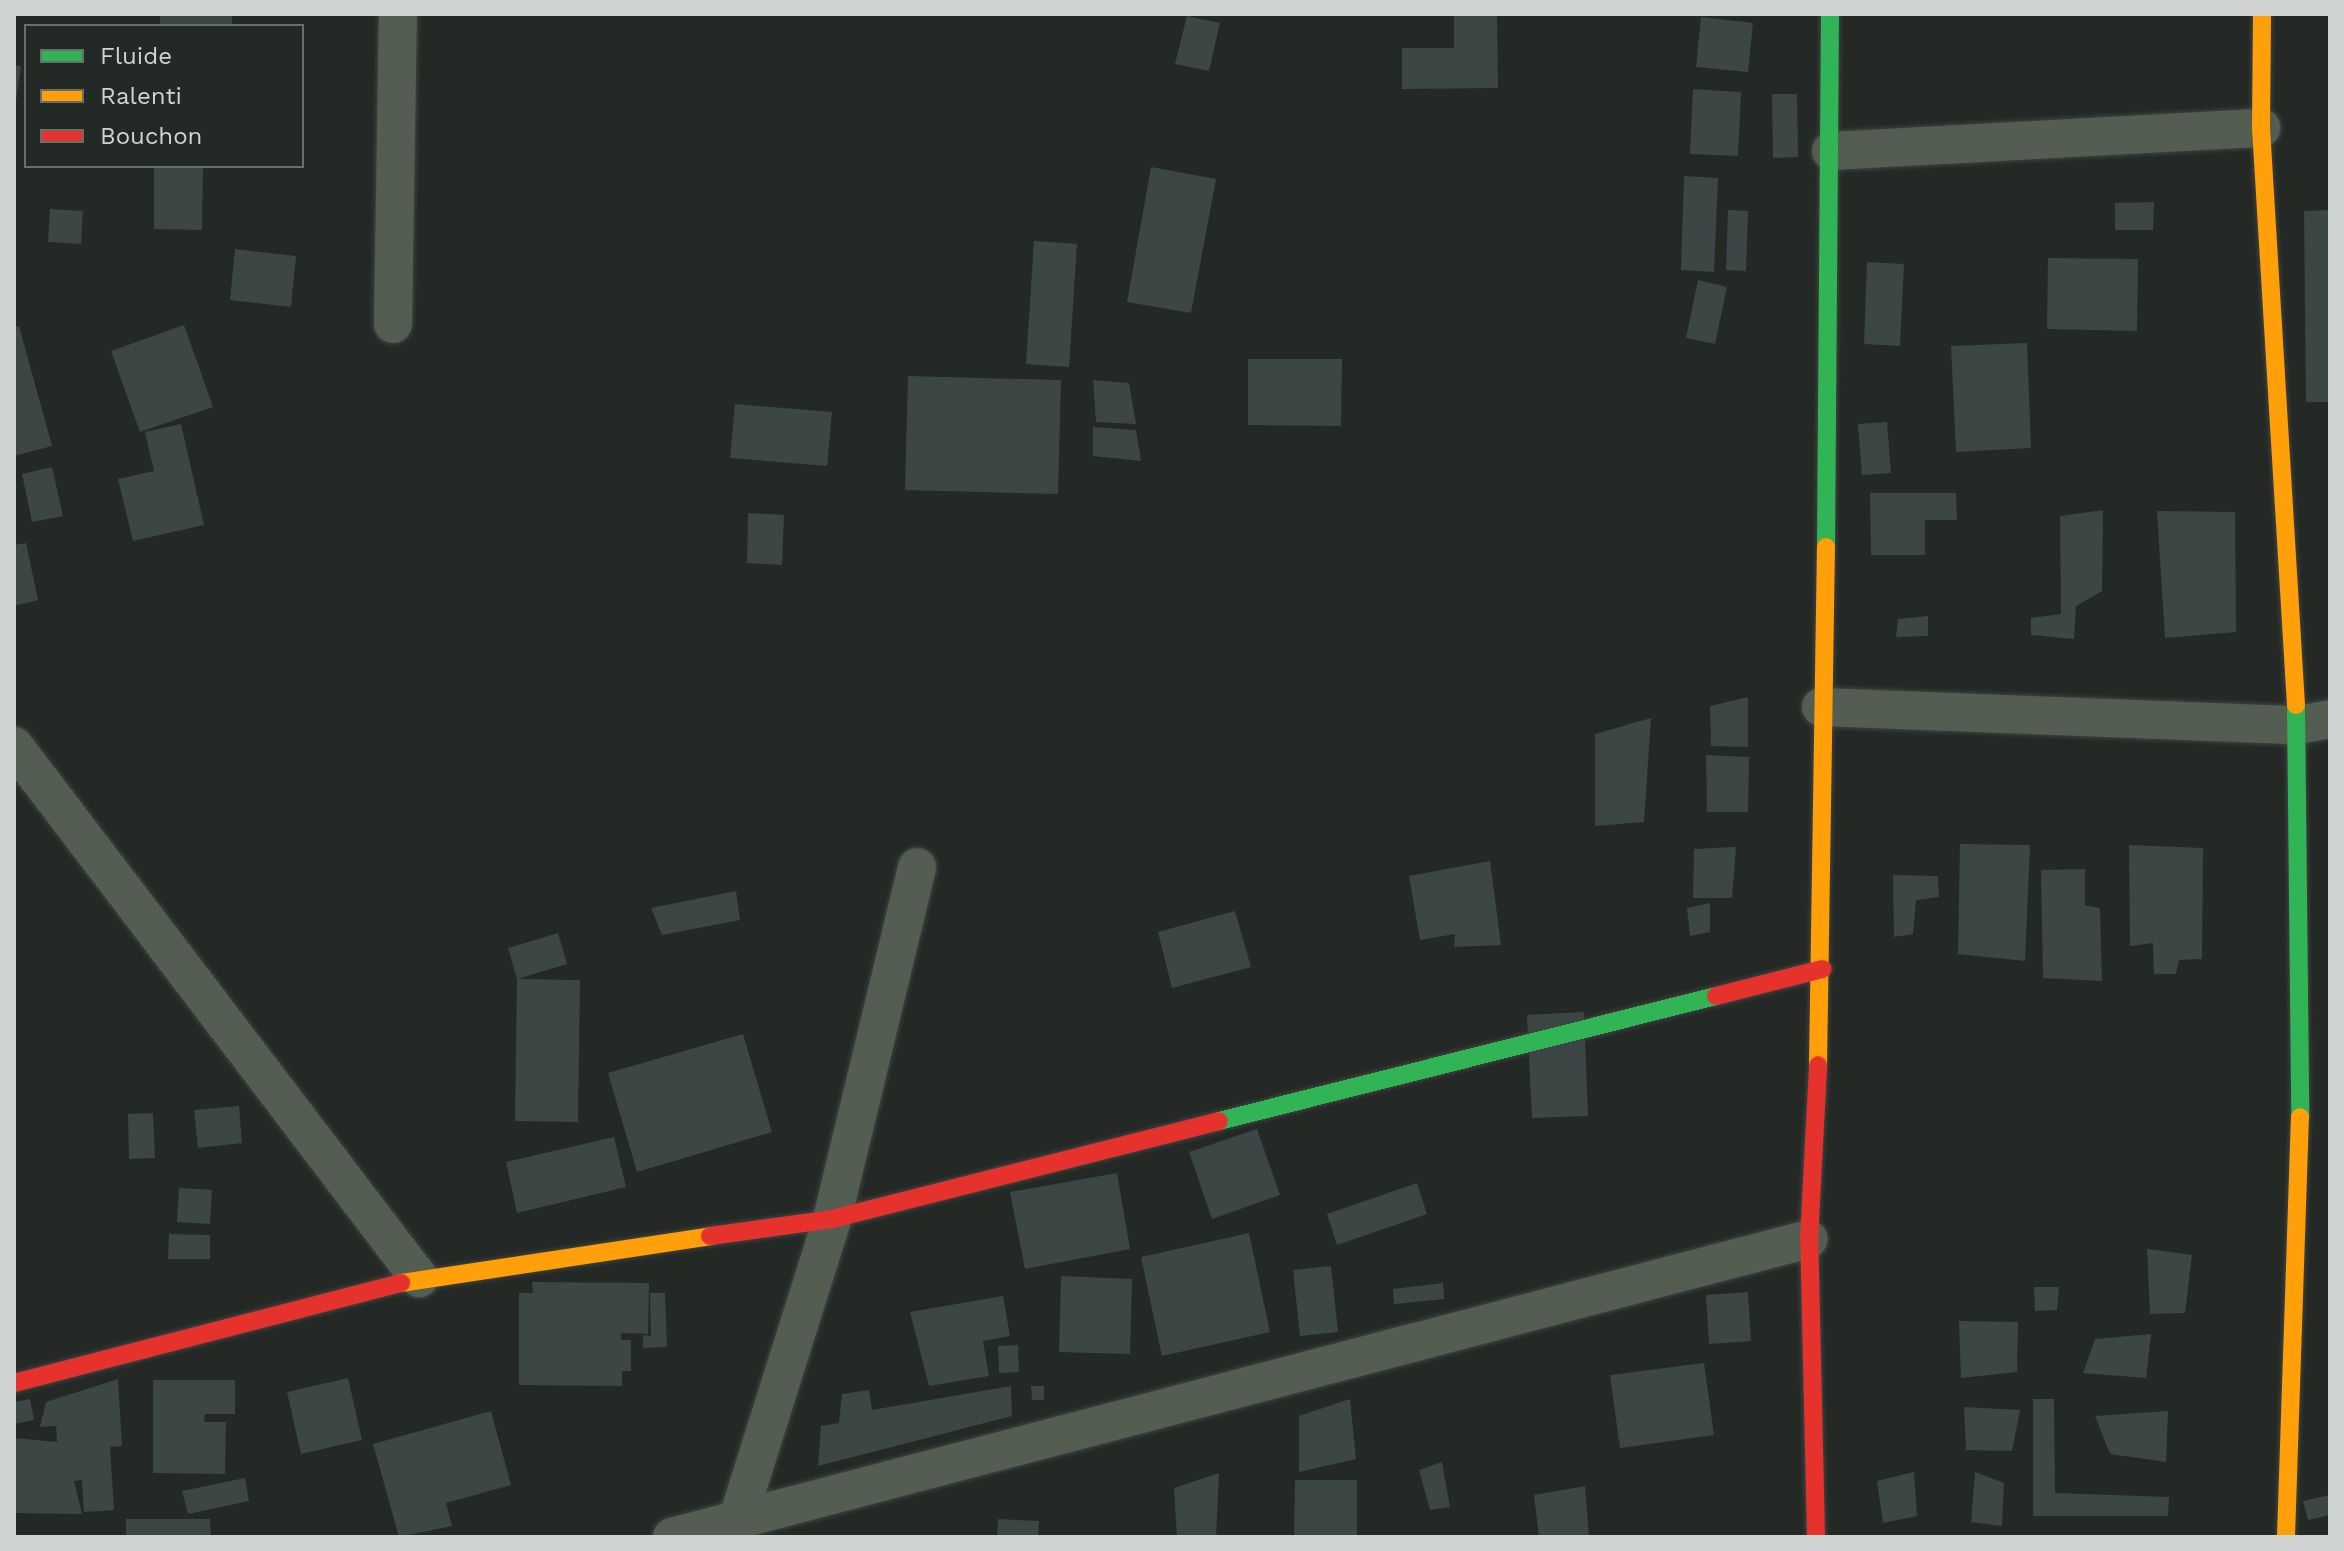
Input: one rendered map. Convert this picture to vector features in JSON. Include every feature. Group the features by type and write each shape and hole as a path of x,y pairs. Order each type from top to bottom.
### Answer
{"street":[{"path":"393,324 398,14"},
{"path":"1816,1537 1809,1239 1823,969 1821,707 1831,151 1830,14"},
{"path":"2262,14 2261,128 2313,722 2315,1220 2286,1537"},
{"path":"1831,151 2261,128"},
{"path":"1821,707 2313,722"},
{"path":"14,746 419,1278"},
{"path":"735,1529 832,1219 917,867"},
{"path":"14,1383 419,1278 832,1219 1823,969"},
{"path":"672,1537 735,1529 1809,1239"}],"building":[{"path":"160,14 232,14 232,24 160,24"},
{"path":"1454,14 1497,14 1498,88 1402,89 1402,48 1454,48"},
{"path":"1187,16 1220,23 1209,71 1175,64"},
{"path":"1701,17 1753,23 1748,72 1696,67"},
{"path":"14,65 21,66 16,101 14,101"},
{"path":"1693,89 1741,92 1738,156 1690,154"},
{"path":"1772,94 1797,94 1798,157 1773,158"},
{"path":"1151,167 1216,179 1191,313 1127,302"},
{"path":"154,168 203,168 202,230 154,229"},
{"path":"1684,176 1718,178 1714,272 1681,270"},
{"path":"2154,202 2153,230 2115,230 2115,203"},
{"path":"50,209 83,211 81,244 48,242"},
{"path":"1728,210 1748,211 1746,271 1726,270"},
{"path":"2330,210 2330,402 2306,402 2304,211"},
{"path":"1034,241 1077,244 1069,367 1026,364"},
{"path":"235,249 296,256 291,307 230,300"},
{"path":"2048,258 2138,259 2137,331 2047,329"},
{"path":"1867,262 1904,264 1900,346 1864,344"},
{"path":"1698,280 1727,287 1715,344 1686,338"},
{"path":"184,325 213,407 140,432 111,351"},
{"path":"19,326 52,446 14,456 14,327"},
{"path":"2027,343 2031,448 1956,452 1951,346"},
{"path":"1248,359 1342,359 1341,426 1248,425"},
{"path":"908,376 1061,380 1058,494 905,490"},
{"path":"1093,380 1129,383 1136,424 1096,422"},
{"path":"735,404 832,412 827,466 730,458"},
{"path":"1887,422 1891,473 1862,475 1858,424"},
{"path":"181,424 204,525 133,541 118,479 154,471 145,432"},
{"path":"1093,427 1136,430 1141,461 1093,456"},
{"path":"52,467 63,516 32,522 22,474"},
{"path":"1870,493 1956,493 1957,520 1925,520 1925,555 1871,555"},
{"path":"2103,510 2102,591 2076,606 2074,639 2031,635 2031,618 2061,614 2060,516"},
{"path":"2157,511 2235,512 2236,632 2165,638"},
{"path":"748,513 784,515 782,565 747,563"},
{"path":"26,543 38,600 14,606 14,545"},
{"path":"1928,616 1928,636 1896,637 1898,619"},
{"path":"1748,697 1748,747 1711,746 1710,706"},
{"path":"1651,718 1644,822 1595,826 1595,734"},
{"path":"1706,755 1749,757 1748,812 1707,812"},
{"path":"1960,844 2030,845 2025,961 1958,954"},
{"path":"2129,845 2203,848 2202,959 2179,960 2176,974 2154,974 2153,943 2130,946"},
{"path":"1736,847 1732,898 1693,898 1694,849"},
{"path":"1490,861 1501,945 1454,947 1455,934 1420,940 1409,876"},
{"path":"2085,869 2085,905 2100,908 2102,981 2043,978 2041,870"},
{"path":"1893,875 1938,876 1939,897 1916,900 1913,934 1894,937"},
{"path":"736,891 740,920 662,935 651,908"},
{"path":"1710,903 1710,932 1690,936 1687,908"},
{"path":"1235,911 1251,967 1172,988 1158,932"},
{"path":"558,933 567,964 517,979 508,948"},
{"path":"517,979 580,980 578,1122 515,1121"},
{"path":"1584,1012 1588,1116 1532,1118 1527,1015"},
{"path":"743,1034 772,1132 637,1172 608,1073"},
{"path":"239,1106 242,1143 198,1148 194,1110"},
{"path":"153,1113 155,1158 129,1159 128,1114"},
{"path":"1257,1129 1280,1195 1212,1219 1189,1152"},
{"path":"614,1137 626,1187 517,1213 506,1162"},
{"path":"1117,1173 1130,1249 1025,1269 1010,1192"},
{"path":"1417,1183 1427,1214 1337,1245 1327,1214"},
{"path":"179,1188 212,1190 210,1224 177,1222"},
{"path":"1249,1233 1270,1332 1162,1356 1141,1257"},
{"path":"169,1234 210,1235 210,1259 168,1259"},
{"path":"2147,1249 2192,1255 2185,1313 2150,1314"},
{"path":"1331,1266 1338,1332 1300,1336 1293,1270"},
{"path":"1061,1276 1132,1279 1130,1354 1059,1352"},
{"path":"532,1282 649,1283 648,1334 621,1333 621,1340 631,1340 631,1371 622,1371 622,1386 519,1385 519,1293 533,1293"},
{"path":"1443,1283 1444,1299 1394,1304 1393,1289"},
{"path":"2034,1287 2059,1287 2057,1310 2035,1311"},
{"path":"1748,1292 1751,1341 1709,1344 1706,1295"},
{"path":"650,1293 665,1293 667,1347 643,1348 643,1335 651,1336"},
{"path":"1003,1296 1010,1336 983,1341 989,1376 929,1386 910,1312"},
{"path":"1959,1321 2018,1322 2017,1372 1961,1378"},
{"path":"2151,1334 2146,1378 2083,1373 2095,1339"},
{"path":"1018,1345 1019,1372 999,1373 998,1346"},
{"path":"1704,1363 1714,1435 1620,1448 1610,1375"},
{"path":"348,1378 362,1440 301,1454 287,1392"},
{"path":"118,1379 122,1446 110,1447 114,1510 84,1512 82,1480 74,1481 82,1514 14,1513 14,1438 57,1442 56,1426 40,1427 46,1402"},
{"path":"153,1380 235,1380 235,1414 205,1414 204,1422 226,1422 225,1474 153,1473"},
{"path":"1011,1386 1012,1416 818,1466 821,1426 839,1423 842,1394 869,1390 872,1410"},
{"path":"1031,1386 1044,1386 1044,1400 1032,1400"},
{"path":"30,1399 34,1420 14,1424 14,1402"},
{"path":"1350,1399 1356,1459 1299,1472 1299,1416"},
{"path":"2033,1399 2054,1399 2055,1493 2169,1497 2168,1516 2033,1516"},
{"path":"1964,1407 2020,1410 2012,1451 1966,1450"},
{"path":"491,1411 511,1485 446,1503 452,1526 399,1537 373,1444"},
{"path":"2168,1411 2166,1462 2110,1454 2095,1416"},
{"path":"1442,1462 1450,1507 1430,1510 1419,1470"},
{"path":"1914,1472 1917,1516 1883,1523 1877,1481"},
{"path":"1975,1472 2004,1483 2002,1526 1971,1522"},
{"path":"1219,1473 1216,1537 1177,1537 1174,1488"},
{"path":"245,1478 249,1501 188,1514 182,1491"},
{"path":"1295,1480 1357,1480 1357,1537 1294,1537"},
{"path":"1585,1486 1589,1537 1539,1537 1534,1495"},
{"path":"2330,1495 2330,1515 2308,1520 2303,1501"},
{"path":"126,1519 210,1519 211,1537 126,1537"},
{"path":"998,1519 1039,1521 1038,1537 997,1537"}],"traffic: fast":[{"path":"1826,547 1830,14"},
{"path":"2296,705 2300,1117"},
{"path":"1219,1121 1716,996"}],"traffic: slow":[{"path":"2262,14 2261,128 2296,705"},
{"path":"1818,1065 1826,547"},
{"path":"2286,1537 2300,1117"},
{"path":"401,1283 710,1236"}],"traffic: jam":[{"path":"1716,996 1823,969"},
{"path":"1816,1537 1809,1239 1818,1065"},
{"path":"710,1236 832,1219 1219,1121"},
{"path":"14,1383 401,1283"}]}
